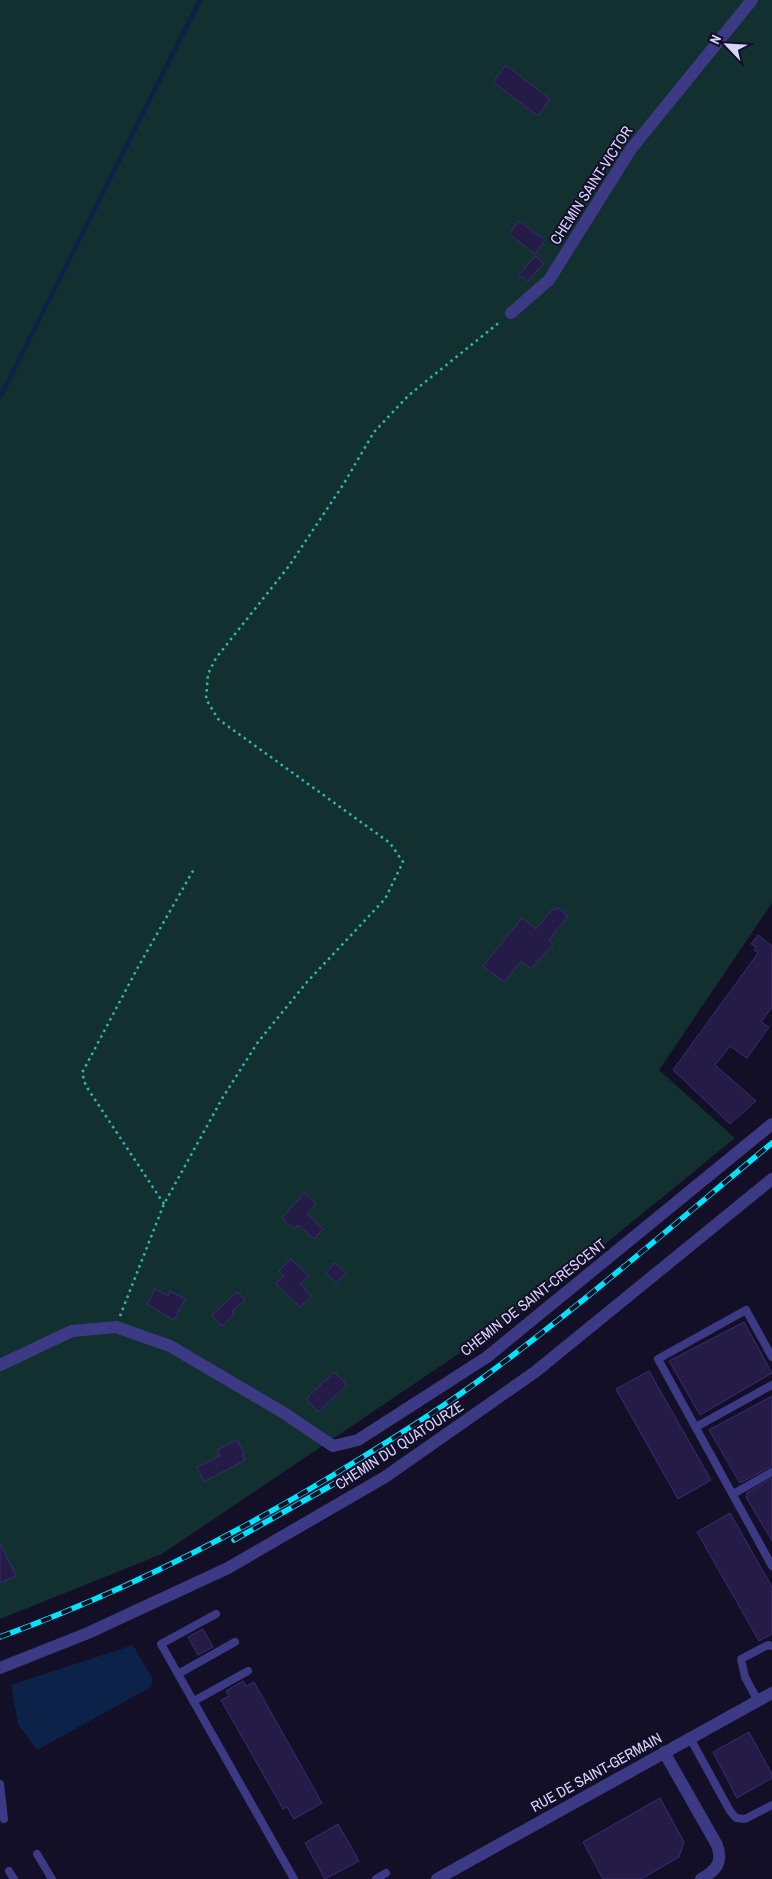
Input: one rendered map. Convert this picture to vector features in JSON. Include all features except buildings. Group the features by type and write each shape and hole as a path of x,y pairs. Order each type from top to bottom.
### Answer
{"street":[{"name":"CHEMIN SAINT-VICTOR","path":"511,313 549,280 631,149 752,0"},
{"name":"CHEMIN DE SAINT-CRESCENT","path":"0,1365 72,1331 116,1327 170,1346 284,1413 333,1446 358,1440 487,1358 772,1124"},
{"name":"CHEMIN DU QUATOURZE","path":"0,1668 88,1633 228,1568 385,1477 535,1372 772,1179"},
{"name":"RUE DE SAINT-GERMAIN","path":"437,1879 772,1693"},
{"path":"664,1752 717,1845 721,1856 716,1867 706,1878"}],"lane":[{"path":"771,1563 658,1359 746,1310 772,1356"},
{"path":"696,1427 772,1385"},
{"path":"733,1494 772,1472"},
{"path":"216,1614 161,1644 294,1879"},
{"path":"178,1674 235,1642"},
{"path":"758,1700 745,1677 741,1659 768,1645 772,1646"},
{"path":"194,1701 248,1671"},
{"path":"690,1738 730,1811 736,1818 745,1819 772,1805"},
{"path":"0,1784 4,1819"},
{"path":"37,1854 52,1879"},
{"path":"9,1871 14,1879"},
{"path":"376,1879 386,1873"}],"path":[{"path":"116,1327 164,1204 223,1097 258,1042 307,982 385,899 403,862 390,843 218,719 206,699 208,674 216,658 289,566 343,485 374,432 409,395 511,313"},
{"path":"164,1204 86,1086 82,1073 137,969 194,868"}],"green space":[{"path":"0,0 772,0 772,903 659,1070 735,1138 528,1307 162,1554 0,1619"}],"water":[{"path":"133,1645 153,1680 151,1687 37,1750 18,1724 11,1685"}],"waterway":[{"path":"0,397 200,0"}],"railway":[{"path":"0,1637 92,1601 225,1537 405,1431 472,1386 560,1318 772,1143"},
{"path":"234,1540 332,1485 374,1458"}]}
